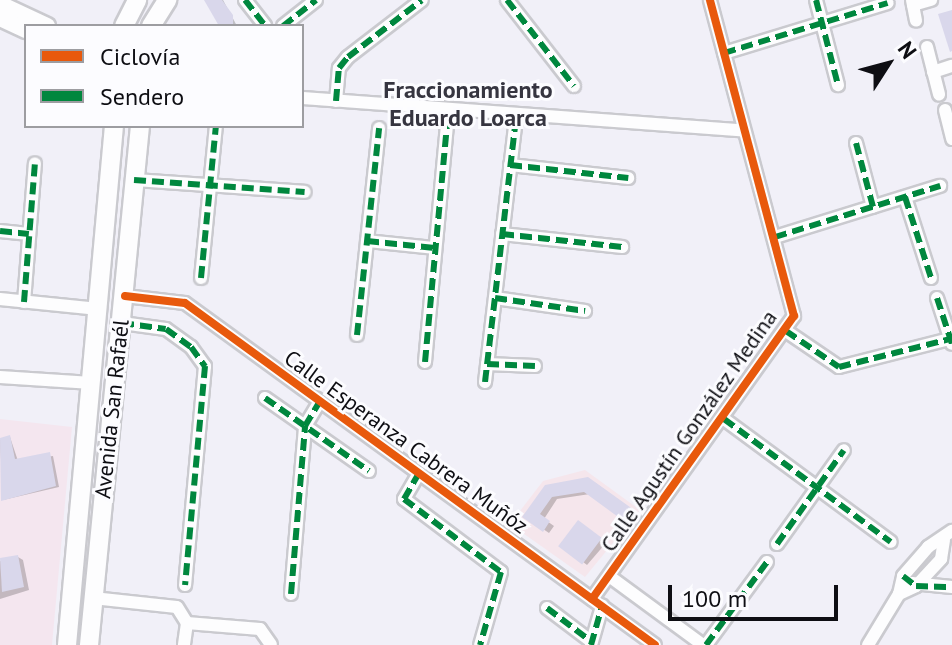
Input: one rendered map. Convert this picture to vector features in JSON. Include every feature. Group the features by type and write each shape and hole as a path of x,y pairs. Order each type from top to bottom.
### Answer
{"main road":[{"path":"125,24 137,0"},
{"path":"152,24 167,0"},
{"name":"Avenida San Rafaél","path":"67,645 114,128"},
{"name":"Avenida San Rafaél","path":"89,645 140,128"}],"street":[{"path":"245,0 263,24"},
{"path":"286,24 316,0"},
{"path":"336,101 339,68 348,57 422,0"},
{"path":"507,0 574,86"},
{"name":"Calle Agustín González Medina","path":"597,603 609,576 724,419 794,316 775,237 741,130 710,0"},
{"path":"816,0 838,85"},
{"path":"916,21 912,2 931,0"},
{"path":"724,53 888,3"},
{"path":"0,4 43,24"},
{"path":"0,18 24,29"},
{"path":"927,47 939,94"},
{"path":"933,72 952,66"},
{"path":"304,98 516,117 741,130"},
{"path":"945,110 952,138"},
{"path":"425,362 448,112"},
{"path":"485,382 516,117"},
{"path":"201,278 216,128"},
{"path":"357,335 379,128"},
{"path":"856,143 873,207"},
{"path":"24,302 35,163"},
{"path":"510,165 628,178"},
{"path":"134,180 305,192"},
{"path":"775,237 940,186"},
{"path":"905,197 931,278"},
{"path":"0,231 29,234"},
{"path":"502,234 622,247"},
{"path":"367,241 435,248"},
{"name":"Calle Esperanza Cabrera Muñóz","path":"125,296 185,303 655,645"},
{"path":"495,298 585,311"},
{"path":"786,331 839,367 951,342 937,298"},
{"path":"0,299 98,309"},
{"path":"122,323 166,329 191,347 205,366 185,585"},
{"path":"487,364 535,366"},
{"path":"0,377 92,383"},
{"path":"265,398 369,471"},
{"path":"291,594 305,426 320,401"},
{"path":"724,419 891,542"},
{"path":"777,544 844,450"},
{"path":"419,473 404,499 501,572 480,645"},
{"path":"78,523 99,524"},
{"path":"868,645 899,594 903,576 928,547 948,536"},
{"path":"899,594 916,586 941,559 948,536"},
{"path":"609,576 705,645 767,562"},
{"path":"903,576 916,586 952,587"},
{"path":"93,598 177,607 187,623 184,645"},
{"path":"592,643 597,603"},
{"path":"547,608 592,643"},
{"path":"187,623 260,629 271,645"}],"shaded area":[{"path":"0,419 72,427 52,645 0,645"},
{"path":"585,470 640,510 585,577 510,524 543,481"}],"building":[{"path":"204,0 222,0 233,15 233,24 218,24"},
{"path":"952,10 952,51 950,52 938,14"},
{"path":"10,435 15,459 50,452 56,486 1,501 0,438"},
{"path":"588,477 634,510 625,522 584,492 552,497 540,514 550,521 543,532 522,517 545,485"},
{"path":"578,520 602,538 582,564 558,546"},
{"path":"18,555 24,587 2,592 0,558"}],"marked path":[{"path":"245,0 263,24"},
{"path":"286,24 316,0"},
{"path":"336,101 339,68 348,57 422,0"},
{"path":"507,0 574,86"},
{"path":"816,0 838,85"},
{"path":"724,53 888,3"},
{"path":"425,362 448,112"},
{"path":"485,382 516,117"},
{"path":"201,278 216,128"},
{"path":"357,335 379,128"},
{"path":"856,143 873,207"},
{"path":"24,302 35,163"},
{"path":"510,165 628,178"},
{"path":"134,180 305,192"},
{"path":"775,237 940,186"},
{"path":"905,197 931,278"},
{"path":"0,231 29,234"},
{"path":"502,234 622,247"},
{"path":"367,241 435,248"},
{"path":"495,298 585,311"},
{"path":"937,298 952,344"},
{"path":"122,323 166,329 191,347 205,366 185,585"},
{"path":"786,331 839,367 950,339"},
{"path":"487,364 535,366"},
{"path":"265,398 369,471"},
{"path":"291,594 305,426 320,401"},
{"path":"724,419 891,542"},
{"path":"777,544 844,450"},
{"path":"419,473 404,499 501,572 480,645"},
{"path":"706,645 767,562"},
{"path":"903,576 916,586 952,587"},
{"path":"591,645 602,606"},
{"path":"547,608 592,642"}],"cycle path":[{"path":"592,599 794,316 710,0"},
{"path":"125,296 185,303 655,645"}],"district":[{"name":"Fraccionamiento Eduardo Loarca","path":"468,104"}]}
